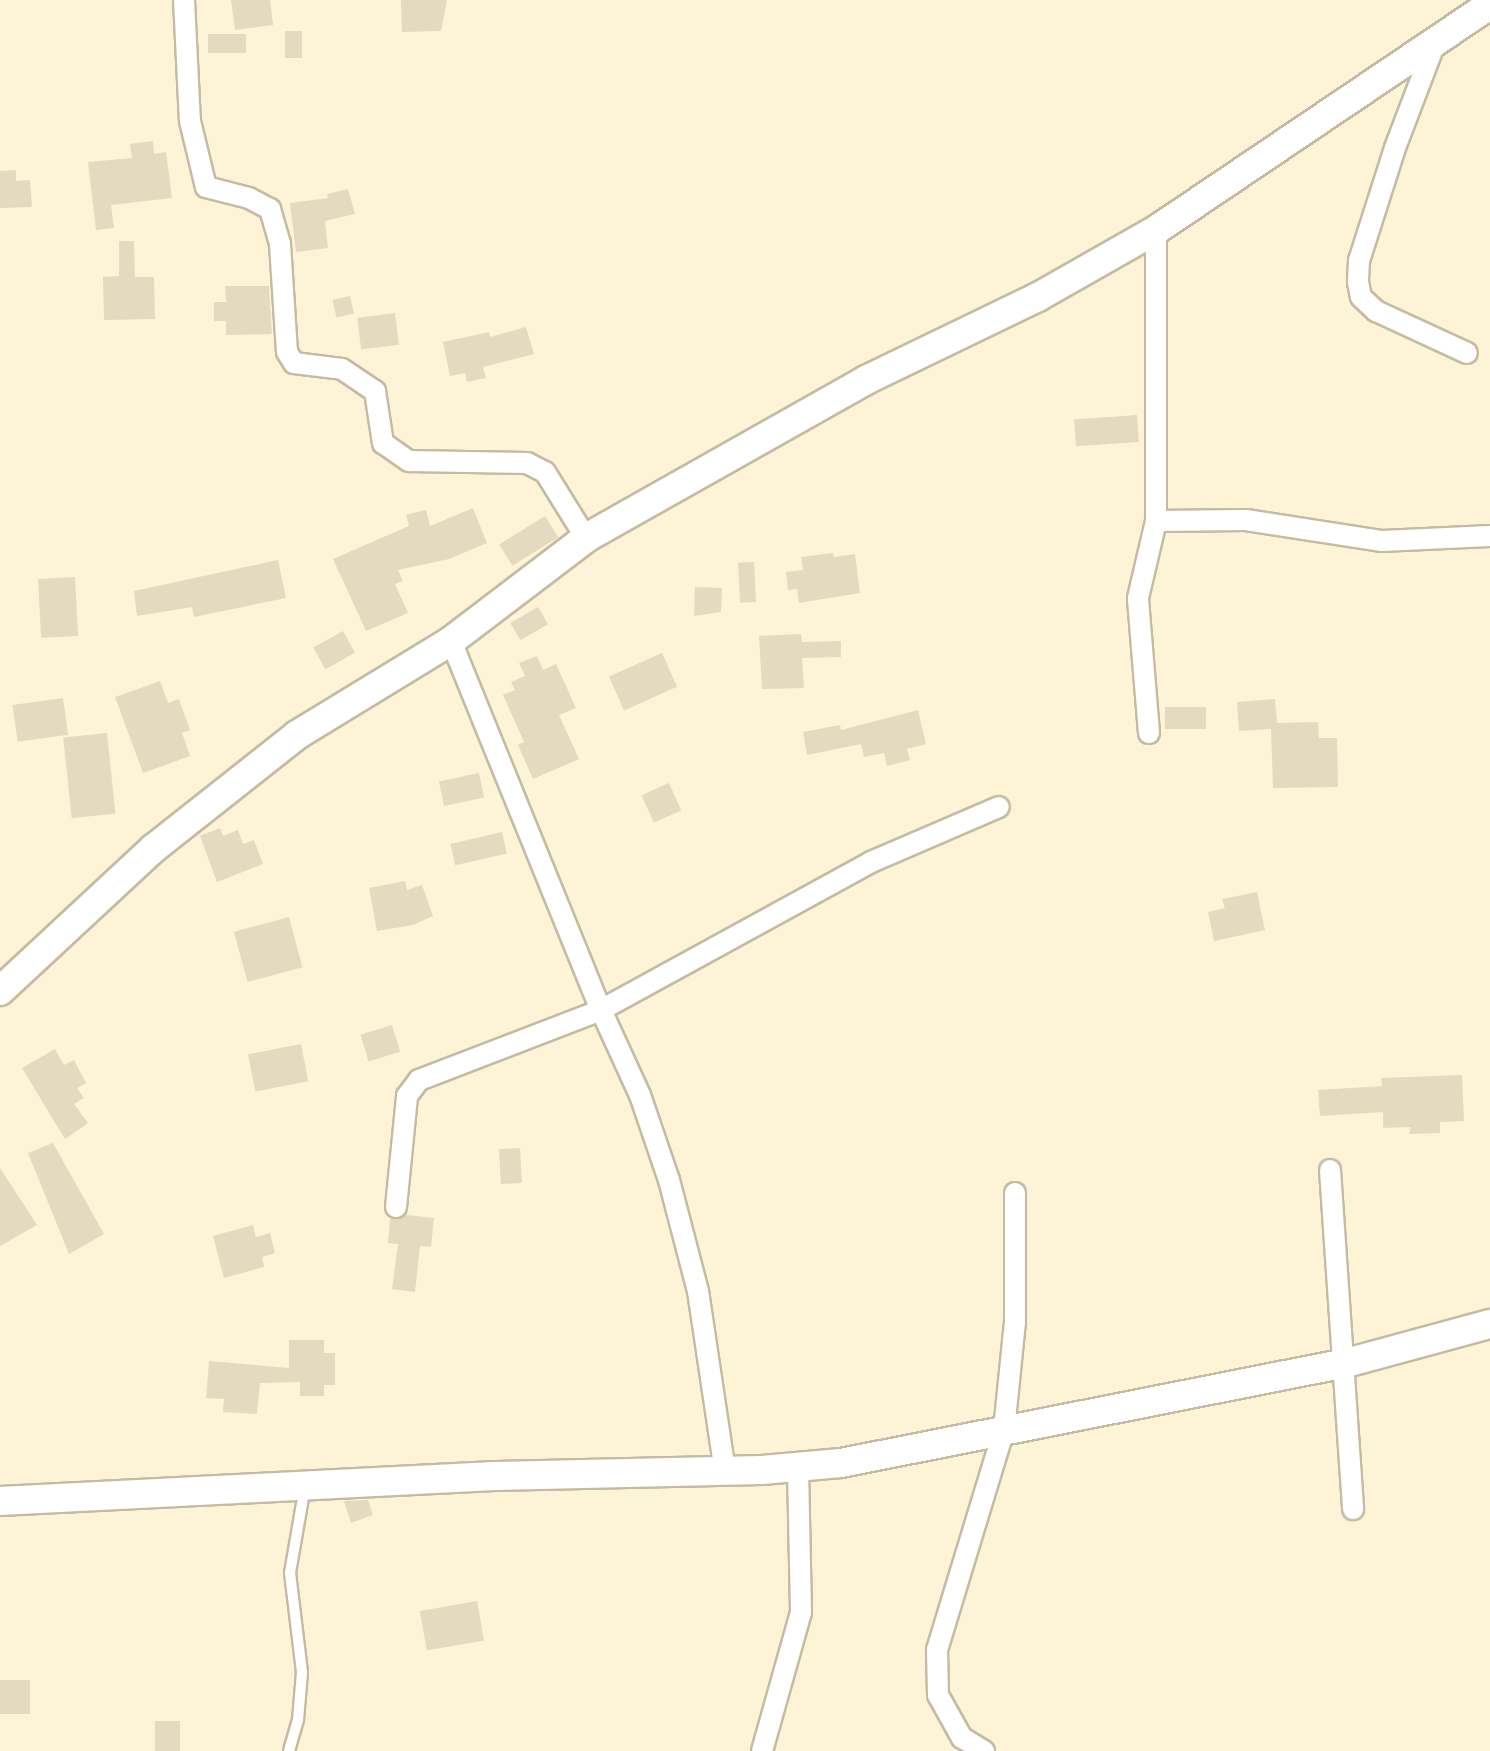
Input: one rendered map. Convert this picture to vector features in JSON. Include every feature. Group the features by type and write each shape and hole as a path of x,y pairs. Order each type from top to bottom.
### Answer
{"main road":[{"path":"0,990 154,848 297,735 451,641 586,538 866,380 1038,296 1156,230 1490,6"},
{"path":"0,1501 305,1485 726,1472 840,1463 1346,1363 1490,1324"}],"street":[{"path":"184,0 190,122 206,187 249,198 270,209 280,244 286,352 294,363 342,369 375,391 384,443 409,460 526,463 545,472 586,538"},
{"path":"1435,43 1395,148 1359,260 1358,282 1361,297 1376,310 1467,353"},
{"path":"1149,732 1138,598 1156,522 1156,230"},
{"path":"1156,522 1246,520 1382,541 1490,536"},
{"path":"451,641 601,1010 640,1095 674,1199 698,1291 726,1472"},
{"path":"396,1207 406,1096 420,1080 601,1010 871,862 999,807"},
{"path":"1330,1170 1353,1509"},
{"path":"984,1751 962,1738 938,1695 937,1650 1004,1430 1015,1322 1015,1194"},
{"path":"762,1751 801,1612 798,1467"}],"lane":[{"path":"289,1751 298,1720 302,1672 290,1573 305,1485"}],"building":[{"path":"231,0 270,0 273,25 235,30"},
{"path":"401,0 447,0 441,31 402,32"},
{"path":"285,31 302,31 302,58 285,58"},
{"path":"208,34 246,34 246,53 208,53"},
{"path":"153,141 154,154 166,152 172,198 111,205 114,228 96,230 88,162 132,158 130,144"},
{"path":"16,170 16,181 30,180 32,207 0,208 0,171"},
{"path":"348,189 355,214 325,221 328,248 296,252 290,203 328,198 327,194"},
{"path":"119,241 134,241 135,277 154,277 155,319 104,320 103,277 119,276"},
{"path":"225,286 269,286 272,334 226,335 226,321 214,321 214,302 226,302"},
{"path":"350,296 354,314 337,318 332,300"},
{"path":"395,313 399,345 361,349 357,318"},
{"path":"526,327 534,354 483,367 486,378 467,382 465,373 450,376 443,342 489,332 490,337"},
{"path":"1137,415 1139,442 1076,446 1074,419"},
{"path":"473,508 487,543 449,559 398,570 403,581 395,584 408,613 366,631 333,559 409,526 406,515 426,510 430,526"},
{"path":"545,516 558,537 512,566 499,545"},
{"path":"833,553 834,557 855,554 860,593 799,603 797,589 788,590 786,572 803,570 801,557"},
{"path":"278,560 286,598 194,617 192,607 137,616 134,591"},
{"path":"754,562 756,602 740,603 738,563"},
{"path":"75,577 78,636 41,638 38,579"},
{"path":"695,587 722,588 721,612 694,616"},
{"path":"538,607 548,624 520,640 510,623"},
{"path":"343,631 355,653 325,669 313,647"},
{"path":"801,634 802,642 841,641 841,657 802,658 804,688 762,689 759,636"},
{"path":"662,653 677,687 624,710 609,677"},
{"path":"537,656 543,670 556,664 576,708 559,715 579,759 533,779 518,745 524,742 503,695 515,690 511,682 525,676 519,663"},
{"path":"160,681 168,703 179,699 190,730 182,733 190,756 143,773 115,697"},
{"path":"63,698 68,735 18,742 12,705"},
{"path":"1275,699 1277,723 1318,722 1319,738 1337,738 1338,787 1273,788 1271,729 1239,731 1237,702"},
{"path":"1165,707 1206,707 1206,729 1165,729"},
{"path":"918,710 926,744 907,749 910,760 887,766 884,753 864,757 861,744 807,755 803,732 840,725 841,730"},
{"path":"107,733 115,814 72,818 63,738"},
{"path":"479,773 484,797 444,806 439,782"},
{"path":"669,783 681,810 654,823 642,795"},
{"path":"220,828 223,836 238,830 243,844 254,840 263,864 217,882 200,836"},
{"path":"502,832 507,853 455,865 450,844"},
{"path":"405,881 407,890 422,885 433,916 413,925 377,931 369,888"},
{"path":"1257,892 1265,930 1214,941 1208,912 1225,908 1222,899"},
{"path":"289,917 302,967 247,982 234,932"},
{"path":"392,1025 400,1052 369,1061 360,1035"},
{"path":"301,1044 308,1081 255,1092 248,1054"},
{"path":"55,1049 64,1065 74,1060 86,1083 77,1088 84,1098 74,1104 88,1123 65,1139 22,1068"},
{"path":"1462,1075 1464,1121 1440,1122 1440,1133 1409,1134 1411,1127 1383,1128 1383,1112 1320,1116 1318,1090 1382,1086 1381,1078"},
{"path":"53,1143 104,1234 69,1254 28,1153"},
{"path":"520,1148 522,1183 501,1184 499,1149"},
{"path":"0,1168 37,1225 0,1246"},
{"path":"407,1215 434,1218 431,1247 420,1246 415,1292 392,1289 398,1244 388,1243 390,1219"},
{"path":"253,1225 256,1237 270,1233 275,1253 262,1257 264,1267 224,1278 213,1236"},
{"path":"289,1340 324,1340 324,1353 335,1353 335,1385 324,1385 324,1396 300,1396 300,1382 260,1383 257,1414 223,1412 224,1399 206,1398 209,1361 289,1368"},
{"path":"368,1500 373,1515 351,1523 344,1501"},
{"path":"477,1601 484,1640 427,1650 420,1611"},
{"path":"0,1680 30,1680 30,1714 0,1714"},
{"path":"155,1721 180,1721 180,1751 155,1751"}]}
